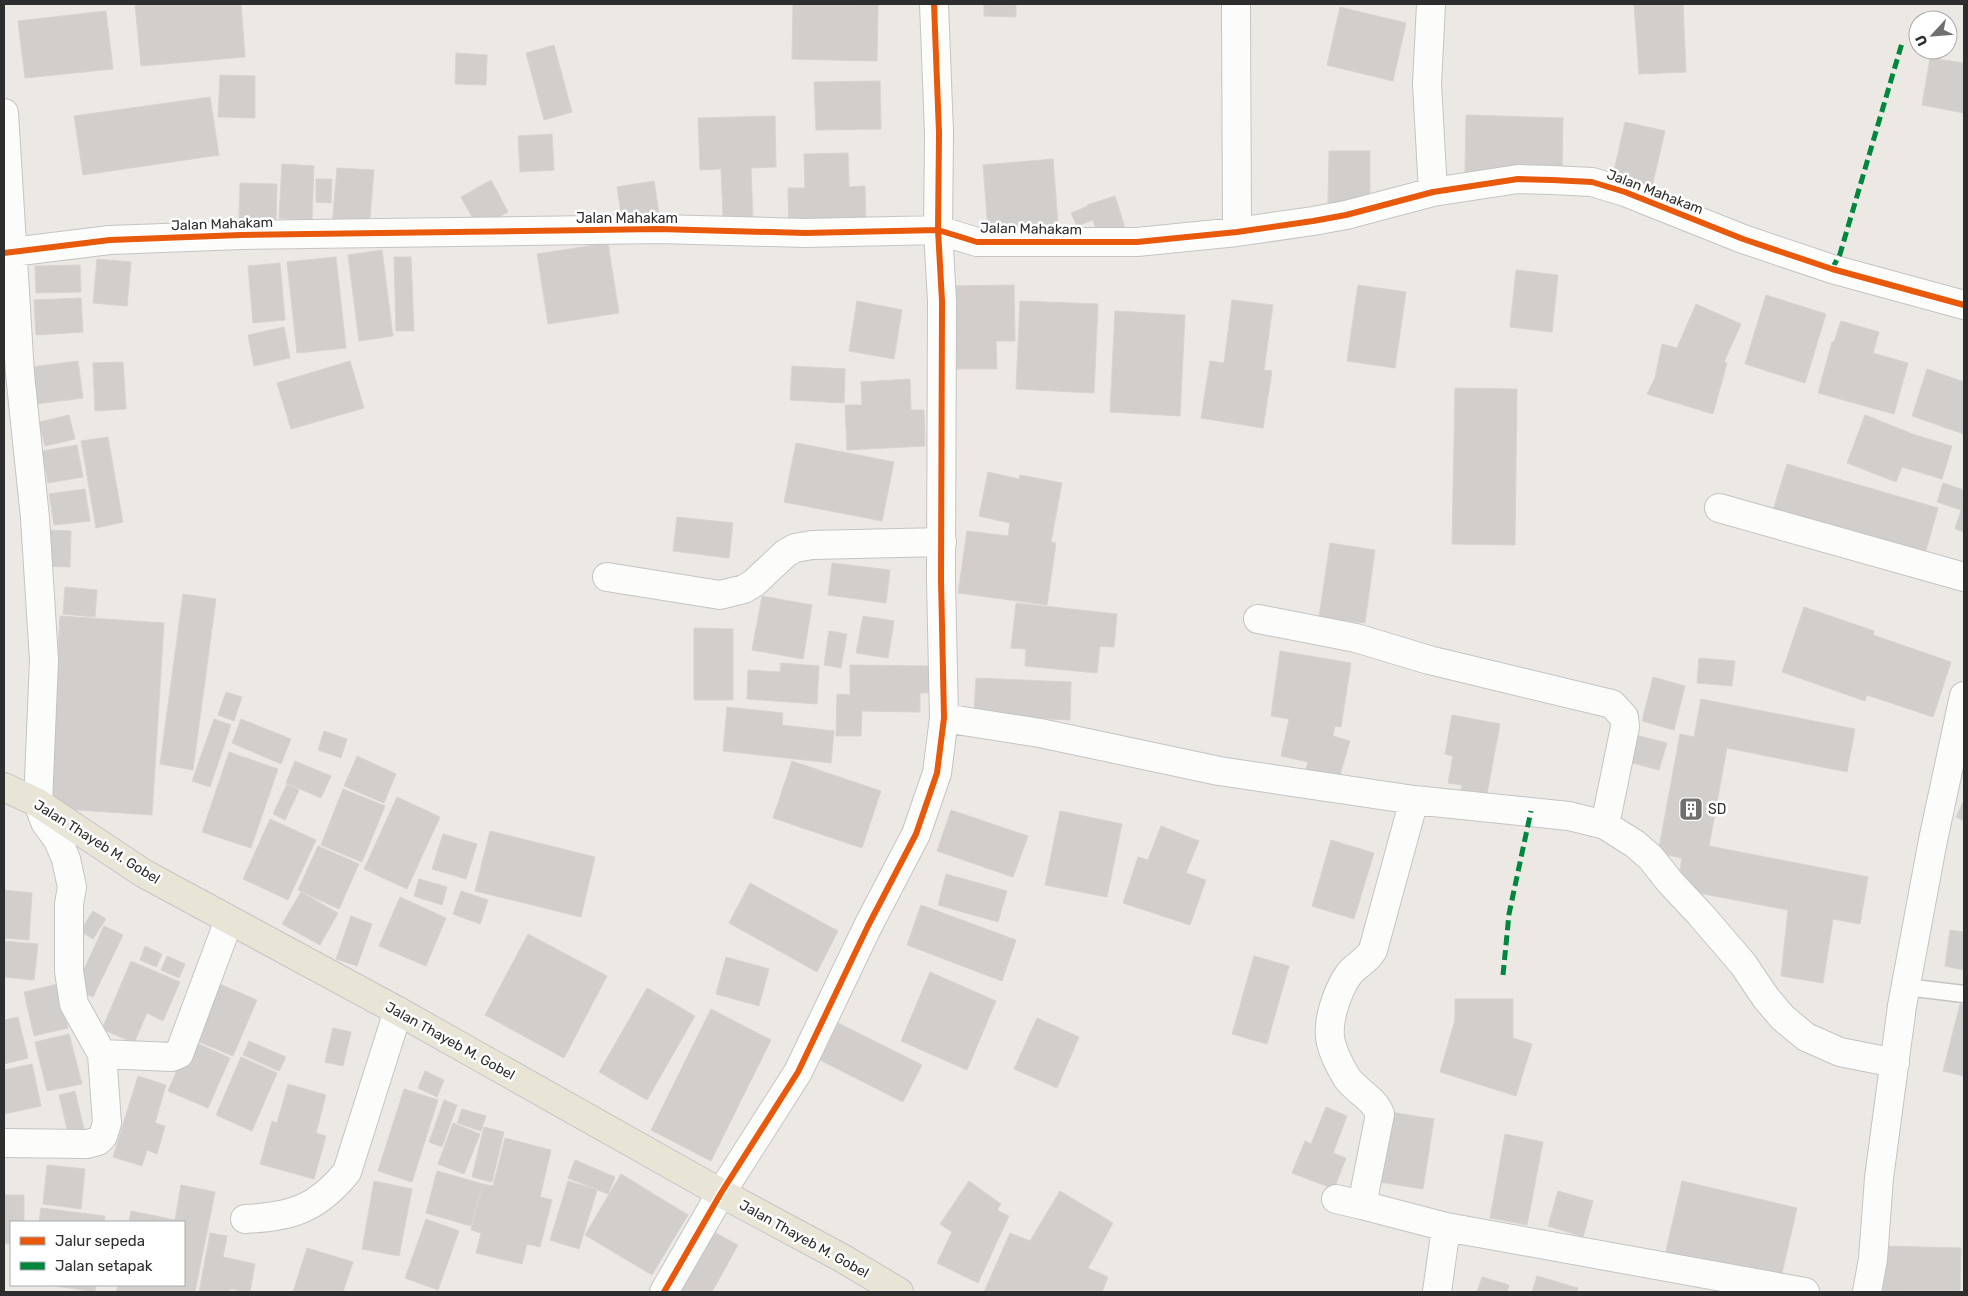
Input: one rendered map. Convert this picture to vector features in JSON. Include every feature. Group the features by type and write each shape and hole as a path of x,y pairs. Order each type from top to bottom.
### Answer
{"main road":[{"name":"Jalan Thayeb M. Gobel","path":"4,787 38,803 143,873 842,1258 899,1292"}],"street":[{"path":"664,1292 721,1193 798,1072 868,926 916,834 937,773 944,718 942,670 942,300 938,230 939,133 934,4"},
{"path":"1236,4 1237,232"},
{"path":"1431,4 1427,84 1433,192"},
{"path":"4,122 8,252 35,518 44,660 38,803 45,822 58,840 66,859 72,887 69,904 69,971 74,1004 102,1054 107,1123 98,1141 86,1144 4,1143"},
{"name":"Jalan Mahakam","path":"8,252 110,240 242,235 659,229 805,233 938,230 977,242 1138,242 1237,232 1346,216 1433,192 1518,179 1592,182 1625,192 1743,239 1832,269 1870,281 1934,295 1964,305"},
{"path":"1719,508 1964,577"},
{"path":"607,577 720,595 744,589 754,583 786,553 795,548 812,545 942,542"},
{"path":"1258,619 1356,638 1429,660 1612,704 1624,716 1626,727 1606,825"},
{"path":"1868,1292 1873,1259 1879,1178 1906,987 1933,840 1959,743 1964,696"},
{"path":"944,718 1040,733 1219,771 1414,800 1569,816 1606,825 1635,844 1651,858 1743,964 1766,998 1783,1018 1806,1036 1840,1052 1894,1064"},
{"path":"1362,1205 1380,1114 1372,1101 1347,1078 1330,1042 1331,1026 1334,1004 1343,985 1350,973 1370,957 1373,950 1414,800"},
{"path":"102,1054 172,1057 179,1054 229,920"},
{"path":"245,1219 287,1215 296,1211 313,1203 330,1191 347,1172 398,1012"},
{"path":"1336,1198 1446,1227 1805,1292"},
{"path":"1438,1292 1446,1227"}],"lane":[{"path":"1906,987 1964,994"}],"building":[{"path":"135,4 241,4 245,57 141,66"},
{"path":"793,4 878,5 877,61 792,59"},
{"path":"984,4 1016,4 1016,17 984,16"},
{"path":"1634,4 1683,4 1686,72 1639,74"},
{"path":"1340,7 1406,23 1393,81 1327,65"},
{"path":"106,11 113,69 25,78 18,21"},
{"path":"554,45 572,112 544,120 526,53"},
{"path":"456,53 487,55 486,85 455,84"},
{"path":"1930,60 1964,63 1964,113 1922,105"},
{"path":"220,75 255,76 255,118 218,117"},
{"path":"880,81 881,129 816,130 814,82"},
{"path":"210,97 219,155 83,175 74,116"},
{"path":"1466,115 1563,118 1562,176 1465,173"},
{"path":"775,116 776,167 751,168 753,220 723,216 721,169 700,170 698,118"},
{"path":"1625,122 1665,131 1650,195 1611,185"},
{"path":"552,134 554,170 520,172 518,136"},
{"path":"1329,151 1370,151 1370,203 1328,203"},
{"path":"848,153 849,187 865,186 866,226 789,229 788,188 805,188 804,154"},
{"path":"1053,159 1059,237 989,242 983,165"},
{"path":"282,164 314,166 312,220 279,218"},
{"path":"337,168 374,170 369,229 332,226"},
{"path":"316,179 332,179 331,203 316,202"},
{"path":"491,180 508,212 478,228 461,197"},
{"path":"654,181 660,220 623,226 617,187"},
{"path":"240,183 277,184 276,220 239,220"},
{"path":"1115,196 1125,228 1098,237 1093,220 1077,226 1071,213 1087,205"},
{"path":"608,243 619,313 548,324 537,254"},
{"path":"382,250 393,336 359,341 348,255"},
{"path":"336,257 346,348 297,353 287,262"},
{"path":"394,257 411,257 414,331 396,331"},
{"path":"97,259 131,262 127,306 93,303"},
{"path":"280,263 285,320 253,323 248,266"},
{"path":"80,265 81,292 36,293 35,266"},
{"path":"1516,270 1558,275 1552,332 1510,327"},
{"path":"1014,285 1015,341 996,341 997,369 946,369 945,286"},
{"path":"1358,285 1406,292 1395,368 1347,361"},
{"path":"1766,295 1826,314 1805,383 1745,364"},
{"path":"81,298 83,332 36,335 34,300"},
{"path":"1232,300 1273,305 1264,370 1272,371 1263,428 1201,418 1210,361 1224,363"},
{"path":"857,301 902,310 894,359 849,351"},
{"path":"1020,301 1098,304 1094,393 1016,389"},
{"path":"1696,304 1741,324 1724,362 1727,363 1713,414 1647,394 1655,378 1662,344 1677,348"},
{"path":"1115,311 1185,315 1180,416 1110,412"},
{"path":"1841,321 1879,332 1873,353 1908,363 1894,414 1818,393 1832,342 1834,342"},
{"path":"284,327 290,358 254,366 248,335"},
{"path":"78,361 83,398 36,404 31,367"},
{"path":"350,361 364,408 291,429 277,383"},
{"path":"123,362 126,409 95,411 93,363"},
{"path":"792,366 845,369 844,403 790,400"},
{"path":"1927,369 1964,382 1964,434 1912,416"},
{"path":"910,379 911,410 924,410 925,446 847,450 845,405 862,405 861,382"},
{"path":"1455,388 1517,389 1515,545 1452,544"},
{"path":"69,415 75,439 45,446 39,422"},
{"path":"1865,415 1915,435 1952,446 1942,479 1902,467 1896,482 1847,463"},
{"path":"108,437 123,522 96,528 81,441"},
{"path":"796,443 894,462 882,521 784,502"},
{"path":"77,445 83,477 48,483 42,451"},
{"path":"1787,464 1938,508 1922,565 1770,520"},
{"path":"988,472 1019,479 1020,475 1062,483 1051,542 1056,543 1047,605 958,593 967,531 1008,536 1010,523 979,516"},
{"path":"1943,483 1964,490 1964,532 1955,529 1961,510 1937,502"},
{"path":"85,489 90,521 54,525 49,494"},
{"path":"677,517 733,523 729,558 673,551"},
{"path":"42,530 71,531 70,567 41,566"},
{"path":"1330,543 1375,550 1365,623 1319,617"},
{"path":"832,563 890,570 886,603 828,595"},
{"path":"65,587 97,590 95,617 63,614"},
{"path":"183,594 216,599 193,770 160,764"},
{"path":"762,596 812,605 803,659 752,650"},
{"path":"1016,603 1117,614 1114,647 1100,646 1097,673 1025,666 1026,649 1011,648"},
{"path":"1804,607 1874,631 1873,635 1951,662 1933,717 1867,695 1865,701 1782,672"},
{"path":"60,616 164,623 152,815 48,808"},
{"path":"863,616 894,621 888,658 856,653"},
{"path":"694,628 733,629 733,700 694,700"},
{"path":"829,631 847,634 841,668 824,665"},
{"path":"1280,651 1351,663 1341,727 1335,726 1333,736 1350,741 1337,785 1304,775 1308,762 1281,756 1289,719 1271,716"},
{"path":"1699,658 1735,661 1732,686 1697,683"},
{"path":"781,663 819,666 817,704 747,699 748,670 780,672"},
{"path":"850,665 929,666 929,693 920,693 920,712 862,711 861,736 836,736 837,694 850,695"},
{"path":"1653,677 1685,686 1674,730 1642,721"},
{"path":"976,678 1071,682 1070,720 974,715"},
{"path":"226,692 242,697 234,721 218,715"},
{"name":"SD","path":"1701,699 1855,729 1847,772 1727,748 1709,846 1868,877 1860,924 1833,919 1823,983 1781,976 1788,910 1677,889 1682,858 1658,853 1680,734 1694,737"},
{"path":"727,707 783,713 782,725 834,731 831,763 723,751"},
{"path":"1452,715 1500,724 1486,799 1460,795 1462,785 1448,783 1453,756 1445,754"},
{"path":"214,719 231,725 210,787 192,781"},
{"path":"241,719 291,739 281,764 232,743"},
{"path":"324,731 347,739 341,758 318,750"},
{"path":"1628,733 1667,743 1659,770 1621,760"},
{"path":"229,752 278,769 251,848 202,832"},
{"path":"357,756 396,774 384,803 344,786"},
{"path":"295,761 331,776 321,798 286,783"},
{"path":"792,761 881,791 862,848 773,818"},
{"path":"287,784 299,790 285,820 273,814"},
{"path":"343,789 385,806 362,862 321,845"},
{"path":"397,797 440,817 407,889 364,869"},
{"path":"1964,800 1964,821 1956,817"},
{"path":"951,810 1028,836 1013,877 937,851"},
{"path":"1060,811 1122,824 1107,897 1045,885"},
{"path":"270,819 316,840 288,900 243,879"},
{"path":"1161,826 1199,841 1186,873 1206,880 1190,925 1123,903 1138,857 1148,860"},
{"path":"490,831 595,857 581,917 475,891"},
{"path":"443,834 477,844 466,879 432,869"},
{"path":"1331,840 1374,853 1354,919 1312,906"},
{"path":"318,846 359,864 339,909 298,890"},
{"path":"946,874 1007,891 998,922 938,905"},
{"path":"419,879 447,887 442,905 414,896"},
{"path":"750,883 838,931 817,972 729,923"},
{"path":"4,890 32,893 29,940 4,938"},
{"path":"461,891 488,900 480,924 453,914"},
{"path":"301,892 338,913 320,945 282,924"},
{"path":"400,897 446,918 426,966 379,946"},
{"path":"921,905 1016,940 1002,981 907,945"},
{"path":"93,911 106,919 93,939 80,931"},
{"path":"351,916 372,924 357,966 336,959"},
{"path":"104,926 123,935 93,997 75,989"},
{"path":"1950,930 1964,932 1964,970 1945,966"},
{"path":"528,934 607,976 564,1058 485,1015"},
{"path":"4,941 38,944 34,980 4,977"},
{"path":"145,946 162,954 156,967 140,960"},
{"path":"167,956 185,964 179,978 161,970"},
{"path":"1254,956 1289,966 1267,1044 1232,1034"},
{"path":"726,957 769,969 759,1006 716,994"},
{"path":"131,961 180,982 163,1021 147,1013 134,1043 102,1029"},
{"path":"930,972 996,1001 967,1070 901,1041"},
{"path":"215,982 257,1000 233,1056 190,1038"},
{"path":"58,984 68,1028 34,1036 24,992"},
{"path":"647,988 695,1016 647,1100 599,1072"},
{"path":"1455,999 1513,999 1513,1038 1532,1044 1516,1096 1440,1072 1455,1020"},
{"path":"1960,1004 1964,1005 1964,1076 1943,1071"},
{"path":"711,1009 771,1040 711,1161 651,1130"},
{"path":"18,1017 28,1058 4,1064 4,1020"},
{"path":"1037,1018 1079,1037 1057,1088 1014,1069"},
{"path":"836,1022 922,1065 903,1102 818,1059"},
{"path":"333,1028 351,1032 343,1066 325,1062"},
{"path":"69,1034 82,1084 47,1091 35,1042"},
{"path":"190,1040 230,1058 208,1108 168,1091"},
{"path":"249,1041 286,1057 279,1071 243,1055"},
{"path":"241,1057 277,1073 252,1131 216,1115"},
{"path":"32,1064 41,1106 4,1114 4,1070"},
{"path":"425,1071 444,1080 437,1097 418,1088"},
{"path":"138,1076 166,1085 155,1123 165,1126 157,1154 147,1150 142,1166 113,1157"},
{"path":"288,1084 326,1095 316,1133 326,1136 314,1179 260,1164 272,1121 277,1123"},
{"path":"404,1089 438,1100 412,1182 378,1171"},
{"path":"75,1091 84,1129 68,1133 59,1095"},
{"path":"444,1100 457,1105 442,1147 429,1142"},
{"path":"1326,1107 1347,1116 1333,1153 1346,1158 1334,1189 1292,1173 1305,1141 1311,1144"},
{"path":"462,1109 486,1116 481,1131 457,1123"},
{"path":"1390,1112 1434,1119 1423,1189 1379,1182"},
{"path":"453,1123 480,1134 464,1174 438,1164"},
{"path":"484,1127 504,1132 492,1182 472,1177"},
{"path":"1505,1134 1543,1142 1527,1225 1490,1218"},
{"path":"505,1138 551,1150 540,1197 552,1200 540,1247 527,1244 522,1264 476,1253 481,1233 471,1230 483,1184 493,1186"},
{"path":"575,1160 615,1177 608,1194 568,1178"},
{"path":"47,1165 85,1169 81,1209 43,1204"},
{"path":"437,1171 483,1184 471,1226 426,1213"},
{"path":"621,1174 688,1215 652,1275 585,1235"},
{"path":"374,1181 412,1189 399,1256 362,1249"},
{"path":"568,1181 597,1190 579,1249 550,1240"},
{"path":"969,1181 1001,1204 997,1210 1009,1216 978,1283 937,1263 952,1232 940,1224"},
{"path":"1682,1181 1797,1208 1780,1282 1665,1255"},
{"path":"181,1185 215,1192 195,1292 116,1292 118,1286 185,1286 185,1221 129,1221 131,1211 175,1220"},
{"path":"1060,1191 1113,1223 1088,1268 1108,1277 1102,1292 984,1292 1010,1233 1030,1241"},
{"path":"1558,1191 1593,1201 1583,1237 1548,1226"},
{"path":"4,1195 24,1195 24,1221 10,1221 10,1244 4,1243"},
{"path":"41,1208 105,1216 104,1221 39,1221"},
{"path":"426,1219 459,1231 438,1290 405,1278"},
{"path":"703,1226 738,1245 712,1292 668,1292"},
{"path":"210,1233 227,1236 223,1257 255,1264 250,1292 230,1289 229,1292 199,1292"},
{"path":"1884,1246 1961,1248 1960,1292 1883,1291"},
{"path":"307,1248 353,1262 343,1292 293,1292"},
{"path":"1537,1276 1578,1288 1577,1292 1532,1292"},
{"path":"1482,1277 1509,1285 1507,1292 1477,1292"},
{"path":"56,1286 96,1286 95,1292"}],"marked path":[{"path":"1832,269 1840,254 1902,43"},
{"path":"1503,975 1509,914 1531,811"}],"cycle path":[{"path":"664,1292 721,1193 798,1072 868,926 916,834 937,773 944,718 941,580 942,301 938,230 939,133 934,4"},
{"path":"4,253 110,240 241,235 659,229 805,233 938,230 977,242 1137,242 1237,232 1313,221 1346,215 1433,192 1518,179 1592,182 1625,192 1743,239 1832,269 1964,305"}],"place":[{"name":"SD","path":"1691,809"}]}
